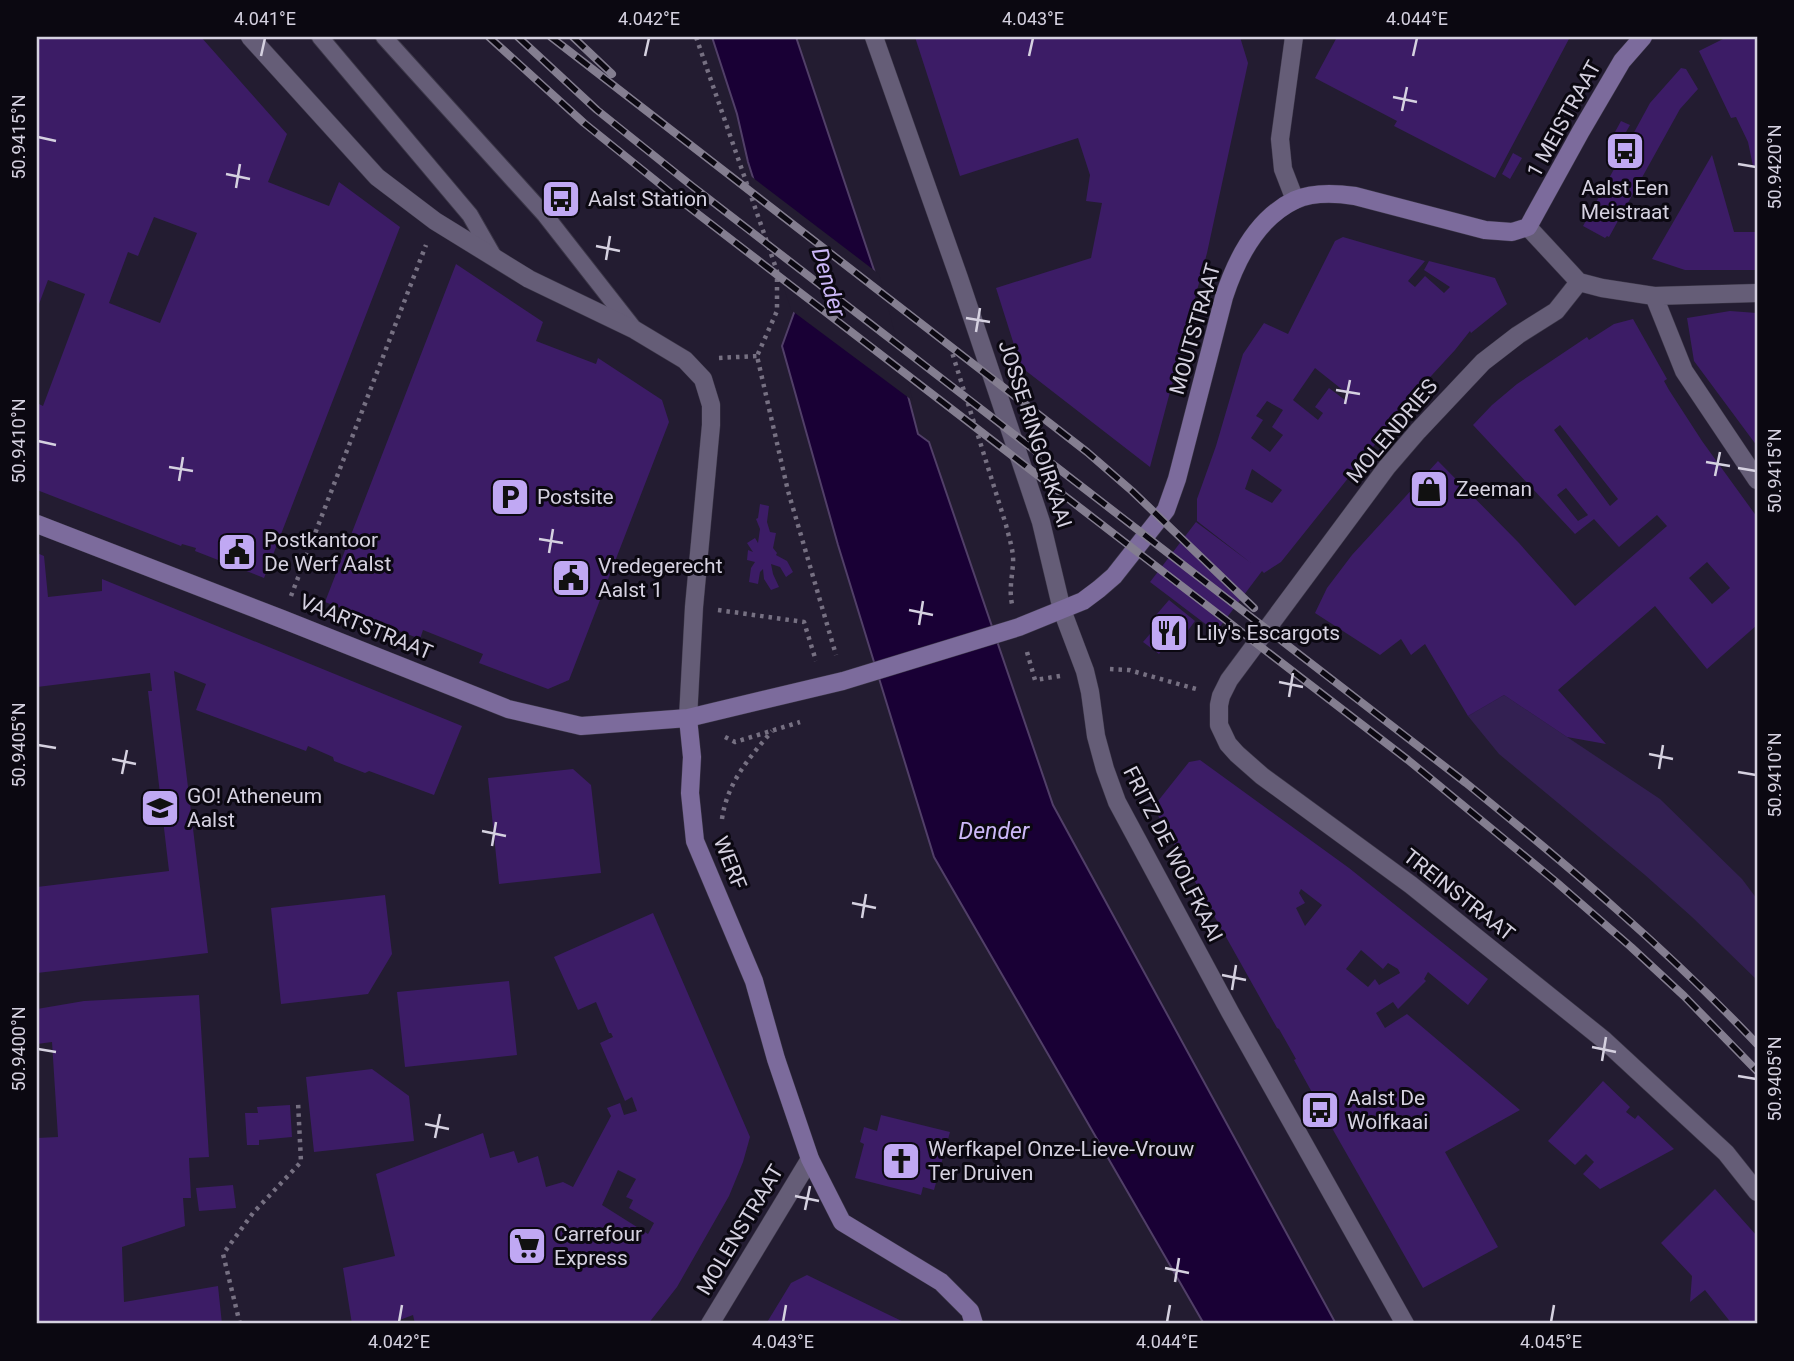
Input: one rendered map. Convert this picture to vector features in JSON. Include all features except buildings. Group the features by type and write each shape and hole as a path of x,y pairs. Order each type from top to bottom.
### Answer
{"street":[{"path":"250,37 377,177 435,221 529,279 635,330 685,360 703,379 711,405 711,425 694,607 688,718 841,672 1019,627 1062,610"},
{"name":"JOSSE RINGOIRKAAI","path":"874,37 1037,509 1062,610"},
{"path":"1294,37 1280,139 1283,169 1295,200 1341,194 1485,230 1512,232 1528,226 1579,282 1602,288 1654,296 1757,293"},
{"name":"1 MEISTRAAT","path":"1528,226 1622,61 1643,37"},
{"name":"MOUTSTRAAT","path":"1062,610 1083,601 1114,576 1166,510 1177,479 1224,297 1235,267 1248,244 1264,225 1295,200"},
{"name":"MOLENDRIES","path":"1221,696 1229,680 1379,478 1418,431 1483,362 1556,311 1579,282"},
{"path":"1654,296 1684,371 1757,480"},
{"name":"VAARTSTRAAT","path":"37,524 508,709 581,726 688,718"},
{"name":"FRITZ DE WOLFKAAI","path":"1062,610 1085,671 1104,769 1117,802 1230,1013 1405,1324"},
{"name":"TREINSTRAAT","path":"1221,696 1219,725 1228,744 1237,754 1262,776 1411,885 1604,1040 1726,1153 1757,1192"},
{"name":"WERF","path":"688,718 692,757 690,793 695,841 754,981 776,1059 810,1159 842,1222 942,1282 970,1311 974,1324"},
{"name":"MOLENSTRAAT","path":"710,1324 810,1159"}],"lane":[{"path":"320,37 470,215 494,257"},
{"path":"384,37 545,215 635,330"}],"path":[{"path":"696,37 777,271 776,311 757,356 788,491 841,672"},
{"path":"282,619 435,221"},
{"path":"948,341 1006,525 1012,550 1011,600"},
{"path":"712,609 804,622 813,651"},
{"path":"1026,648 1035,680 1061,675"},
{"path":"1113,668 1221,696"},
{"path":"721,824 728,794 735,779 773,730"},
{"path":"240,1324 223,1254 253,1213 301,1162 298,1102"}],"shaded area":[{"path":"1504,695 1660,799 1742,879 1757,899 1757,980 1645,875 1499,754 1468,716"}],"water":[{"name":"Dender","path":"712,37 796,37 879,285 918,434 929,442 1053,805 1336,1324 1204,1324 934,857 838,545 782,346 795,310"}],"pier":[{"path":"748,174 879,274 913,401 791,310"}],"railway":[{"path":"489,37 584,123 681,201 1408,760 1631,947 1684,996 1757,1071"},
{"path":"518,37 597,110 692,186 1466,783 1616,909 1688,975 1757,1044"},
{"path":"551,37 1087,452 1132,491 1254,608"},
{"path":"573,37 612,74"}],"place":[{"name":"Aalst Een Meistraat","path":"1625,151"},
{"name":"Aalst Station","path":"561,199"},
{"name":"Zeeman","path":"1429,489"},
{"name":"Postsite","path":"510,497"},
{"name":"Postkantoor De Werf Aalst","path":"237,552"},
{"name":"Vredegerecht Aalst 1","path":"571,578"},
{"name":"Lily's Escargots","path":"1169,633"},
{"name":"GO! Atheneum Aalst","path":"160,808"},
{"name":"Aalst De Wolfkaai","path":"1320,1110"},
{"name":"Werfkapel Onze-Lieve-Vrouw Ter Druiven","path":"901,1161"},
{"name":"Carrefour Express","path":"527,1246"}]}
